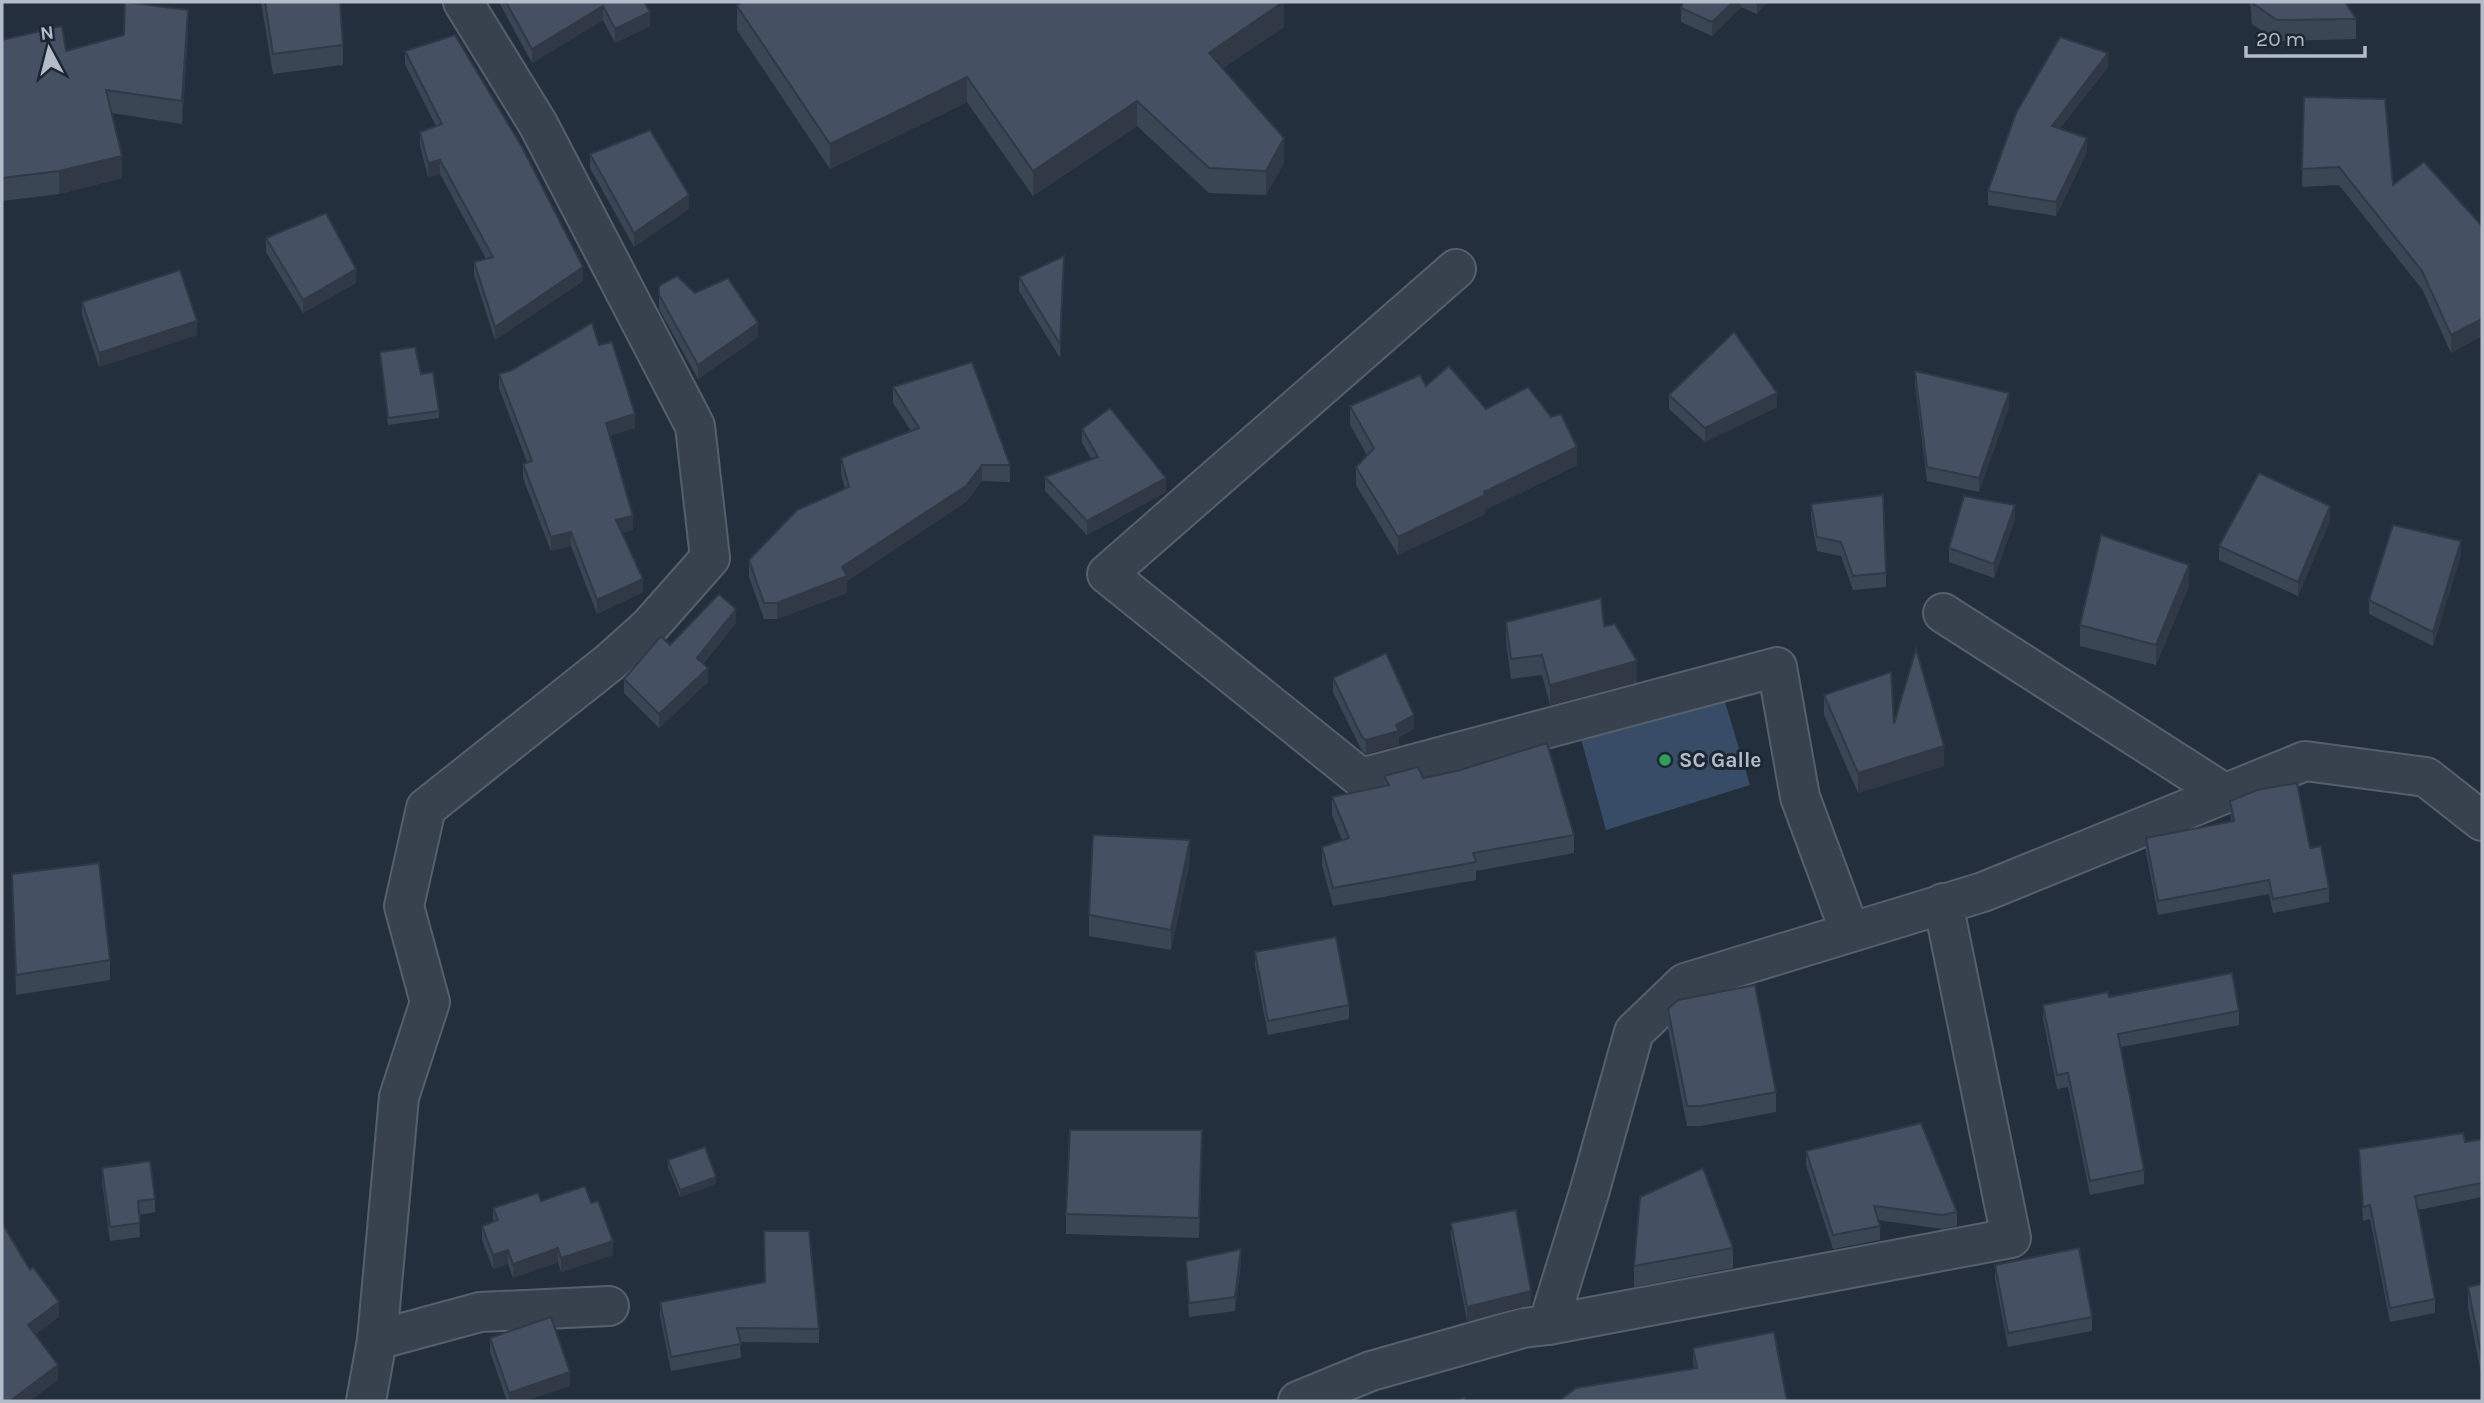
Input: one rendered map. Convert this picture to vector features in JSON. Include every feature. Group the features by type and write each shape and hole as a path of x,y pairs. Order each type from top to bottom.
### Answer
{"street":[{"path":"366,1401 377,1340 399,1097 430,1002 404,906 426,808 610,662 649,627 710,558 695,426 538,124 463,2"},
{"path":"1456,268 1107,574 1361,778 1777,667 1800,797 1850,932"},
{"path":"1943,612 2224,793"},
{"path":"1548,1325 1589,1194 1634,1032 1685,983 1983,892 2305,761 2427,777 2482,821"},
{"path":"1298,1401 1371,1371 1523,1328 2011,1238 1943,903"},
{"path":"377,1340 480,1312 609,1306"}],"water":[{"name":"SC Galle","path":"1722,692 1750,785 1606,830 1580,735"}],"building":[{"path":"125,2 188,10 182,101 106,90 122,156 59,171 2,178 2,40 62,26 66,51 124,35"},
{"path":"265,2 340,2 343,45 273,54"},
{"path":"506,2 644,2 650,12 615,29 603,6 532,49"},
{"path":"741,2 1283,2 1209,53 1284,138 1266,171 1209,168 1137,101 1033,171 967,77 830,144 737,6"},
{"path":"1683,2 1733,2 1712,22 1681,8"},
{"path":"2252,2 2345,2 2356,19 2277,20"},
{"path":"455,35 522,147 583,267 495,327 474,262 493,257 440,160 428,163 420,132 442,124 405,51"},
{"path":"2060,37 2108,53 2052,126 2087,138 2056,202 1988,191 2016,113"},
{"path":"2304,97 2385,99 2393,185 2424,162 2482,226 2482,319 2451,335 2422,271 2339,167 2302,169"},
{"path":"650,130 689,195 634,233 590,154"},
{"path":"326,213 356,269 303,300 266,238"},
{"path":"1064,256 1060,344 1019,277"},
{"path":"180,270 197,321 99,353 82,302"},
{"path":"677,276 695,293 728,278 758,323 698,365 659,295 659,286"},
{"path":"592,323 599,345 612,342 635,414 606,423 633,516 616,520 643,579 597,600 571,532 551,537 523,464 532,461 499,374 510,371"},
{"path":"1734,332 1777,393 1705,428 1669,395"},
{"path":"415,347 421,374 433,372 439,411 388,418 380,352"},
{"path":"972,362 1010,465 982,465 966,486 842,567 847,576 777,603 764,603 749,560 797,510 849,487 841,458 919,428 893,387"},
{"path":"1449,366 1486,409 1528,387 1551,417 1561,414 1577,447 1398,537 1356,467 1374,448 1350,406 1420,375 1426,386"},
{"path":"1915,371 2009,393 1979,478 1927,467"},
{"path":"1110,408 1166,478 1087,521 1045,477 1098,457 1082,429"},
{"path":"2259,473 2330,506 2298,582 2219,546"},
{"path":"1883,495 1886,573 1853,576 1841,542 1817,537 1811,504"},
{"path":"1964,496 2015,505 1994,564 1949,548"},
{"path":"2393,525 2461,541 2433,632 2369,600"},
{"path":"2101,535 2189,565 2156,645 2080,625"},
{"path":"719,594 736,609 697,658 708,668 659,714 624,679 661,636 670,645"},
{"path":"1601,598 1604,626 1615,624 1637,661 1550,685 1542,655 1511,659 1506,622"},
{"path":"1916,649 1944,746 1858,773 1824,695 1891,672 1894,724"},
{"path":"1386,653 1414,715 1396,725 1399,731 1366,740 1362,737 1333,678"},
{"path":"1547,743 1574,835 1473,853 1476,862 1333,888 1322,847 1349,838 1332,797 1389,785 1384,776 1418,767 1423,778 1457,771"},
{"path":"2297,783 2310,848 2321,846 2329,888 2273,899 2269,880 2158,901 2146,838 2234,821 2230,801 2257,790"},
{"path":"1093,835 1190,840 1171,930 1089,915"},
{"path":"99,863 110,960 16,975 12,874"},
{"path":"1336,937 1349,1005 1268,1021 1255,952"},
{"path":"2232,973 2239,1011 2118,1034 2144,1170 2090,1181 2068,1073 2057,1075 2043,1005 2108,992 2109,997"},
{"path":"1755,985 1776,1092 1701,1106 1687,1106 1668,1009 1678,1000"},
{"path":"1921,1123 1957,1212 1942,1215 1874,1206 1880,1226 1833,1235 1806,1151"},
{"path":"1070,1130 1202,1130 1199,1218 1066,1214"},
{"path":"2463,1133 2465,1142 2482,1139 2482,1183 2415,1196 2435,1299 2390,1308 2370,1205 2363,1207 2359,1149"},
{"path":"705,1147 716,1177 680,1190 668,1160"},
{"path":"150,1161 155,1199 138,1201 140,1223 110,1227 102,1168"},
{"path":"1703,1168 1733,1248 1634,1266 1640,1197"},
{"path":"585,1186 591,1203 598,1201 613,1241 561,1258 558,1248 513,1264 508,1250 493,1255 482,1226 498,1220 493,1208 538,1193 541,1201"},
{"path":"1516,1210 1531,1291 1467,1307 1451,1223"},
{"path":"2,1223 30,1270 33,1267 59,1302 28,1325 58,1365 10,1401 2,1401"},
{"path":"764,1231 809,1231 819,1329 737,1328 741,1344 671,1357 660,1302 765,1282"},
{"path":"2079,1248 2092,1317 2008,1333 1995,1265"},
{"path":"1241,1249 1235,1297 1189,1303 1186,1261"},
{"path":"2482,1284 2482,1358 2468,1287"},
{"path":"551,1317 570,1372 509,1393 490,1338"},
{"path":"1774,1332 1787,1401 1559,1401 1576,1388 1697,1368 1693,1348"}],"place":[{"name":"SC Galle","path":"1665,760"}]}
